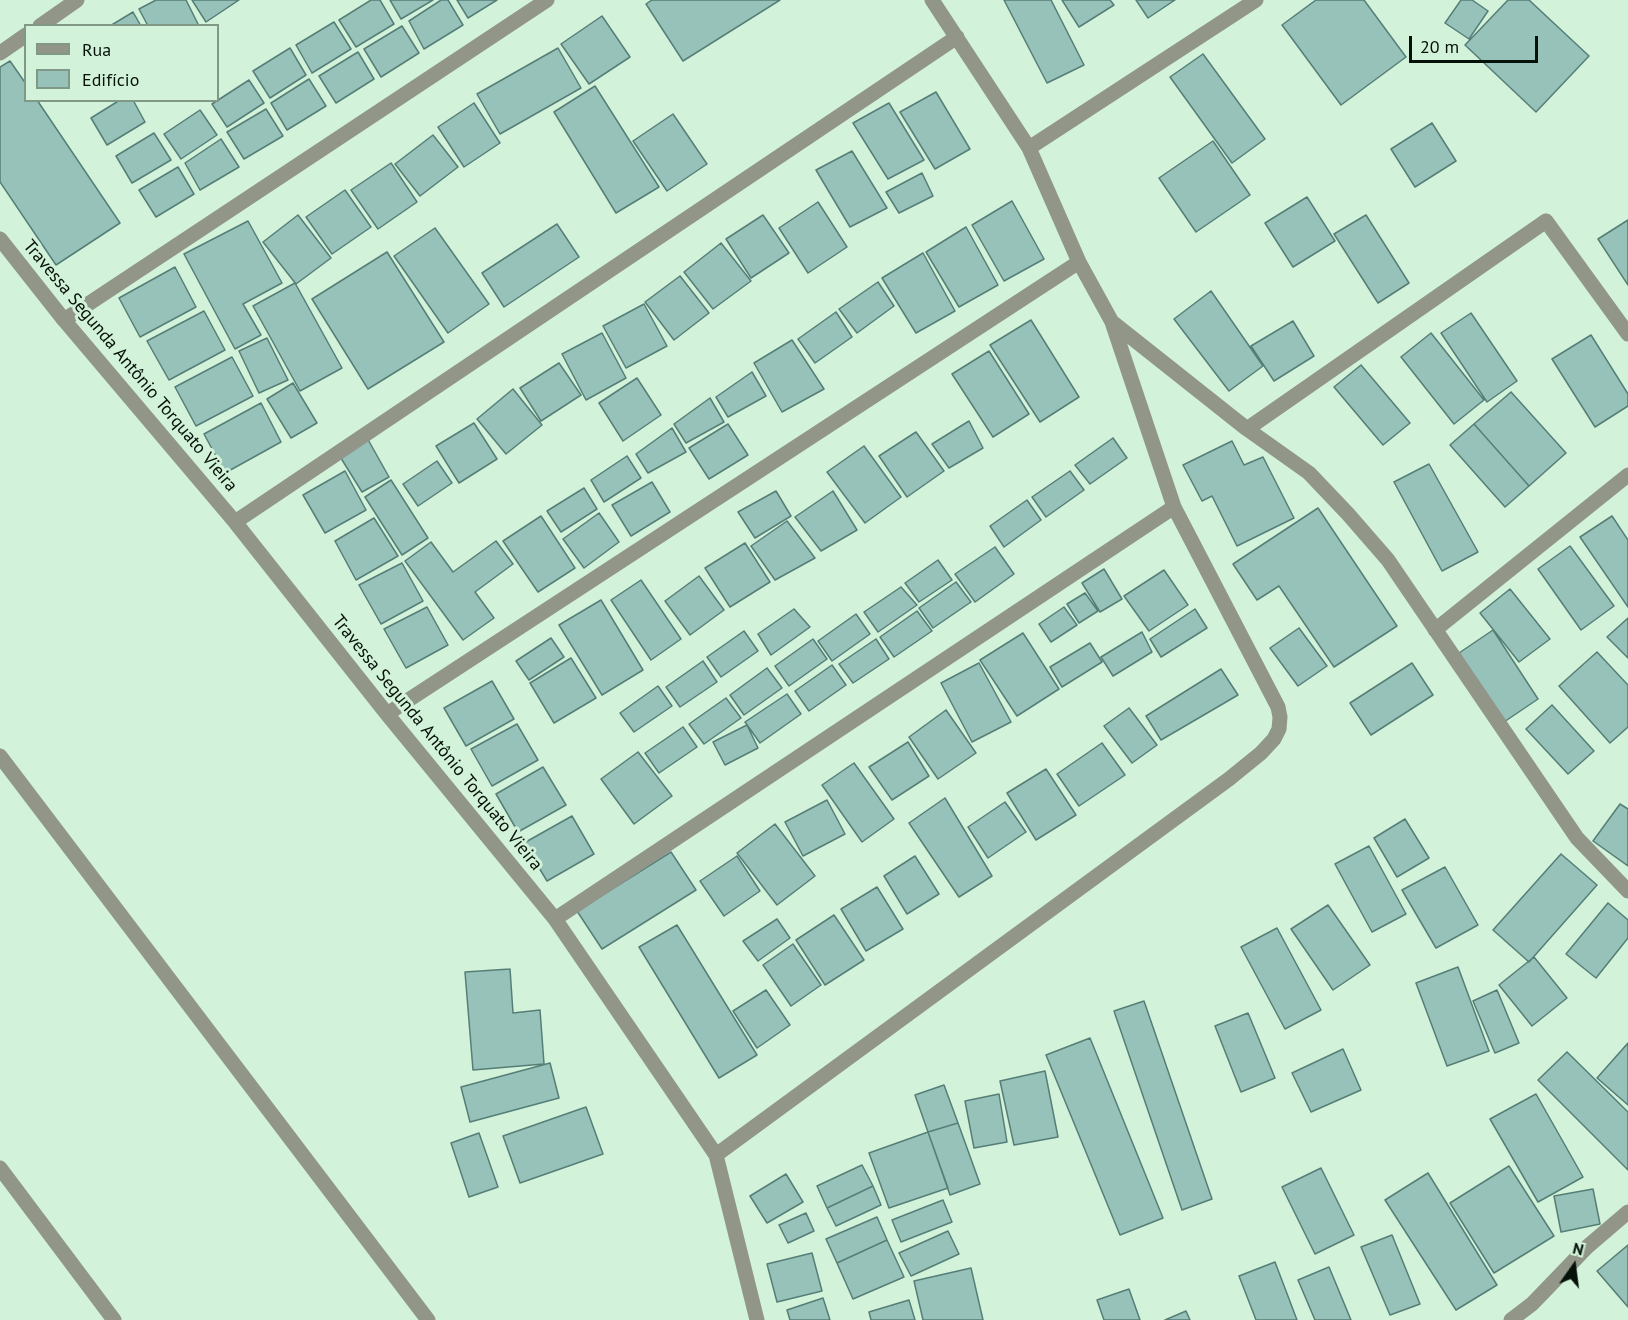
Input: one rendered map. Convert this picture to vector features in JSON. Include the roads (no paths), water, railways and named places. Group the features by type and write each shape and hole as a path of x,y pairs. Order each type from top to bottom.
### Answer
{"street":[{"path":"43,24 77,0"},
{"path":"64,320 547,0"},
{"path":"716,1155 1228,779 1261,753 1274,739 1279,729 1278,707 1174,507 1112,322 1079,262 1029,148 932,0"},
{"path":"1029,148 1256,0"},
{"path":"0,53 24,36"},
{"path":"235,522 957,37"},
{"path":"1247,429 1546,221 1628,334"},
{"name":"Travessa Segunda Antônio Torquato Vieira","path":"0,239 64,320 235,522 387,714 555,919 716,1155 757,1320"},
{"path":"387,714 1079,262"},
{"path":"1112,322 1247,429 1309,473 1348,514 1388,560 1577,838 1628,891"},
{"path":"1435,630 1628,475"},
{"path":"555,919 1174,507"},
{"path":"0,756 428,1320"},
{"path":"0,1168 114,1320"},
{"path":"1511,1320 1532,1304 1587,1247 1628,1212"}]}
